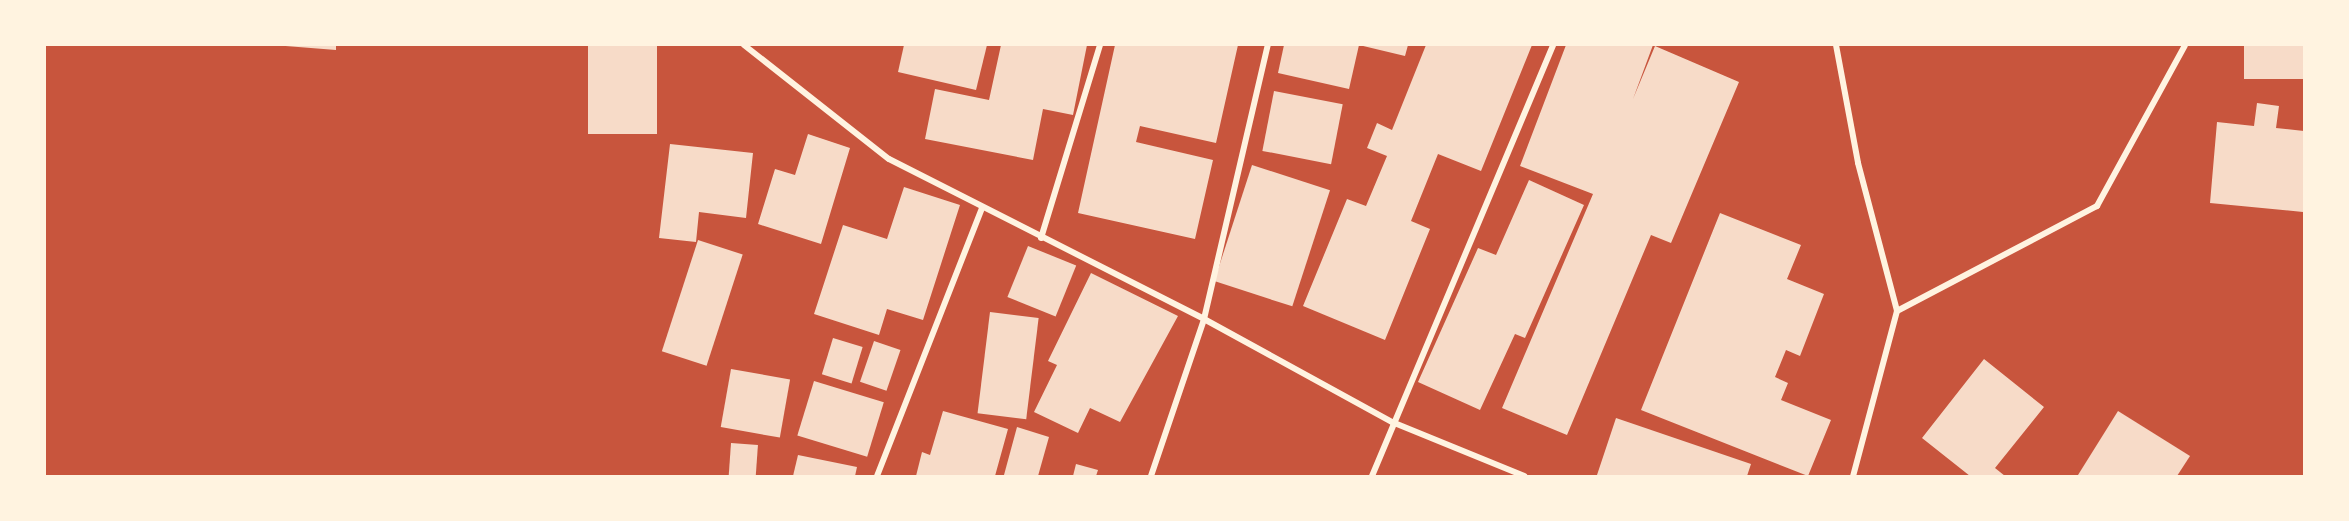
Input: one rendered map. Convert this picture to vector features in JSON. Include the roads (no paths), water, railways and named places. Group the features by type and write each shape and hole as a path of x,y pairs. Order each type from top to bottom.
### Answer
{"street":[{"path":"744,45 888,159 1204,319 1392,422 1524,476"},
{"path":"1041,238 1100,45"},
{"path":"1151,476 1204,319 1269,45"},
{"path":"1372,476 1392,422 1553,45"},
{"path":"1836,45 1858,163 1897,311 1853,476"},
{"path":"1897,311 2097,206 2185,45"},
{"path":"877,476 982,208"}]}
